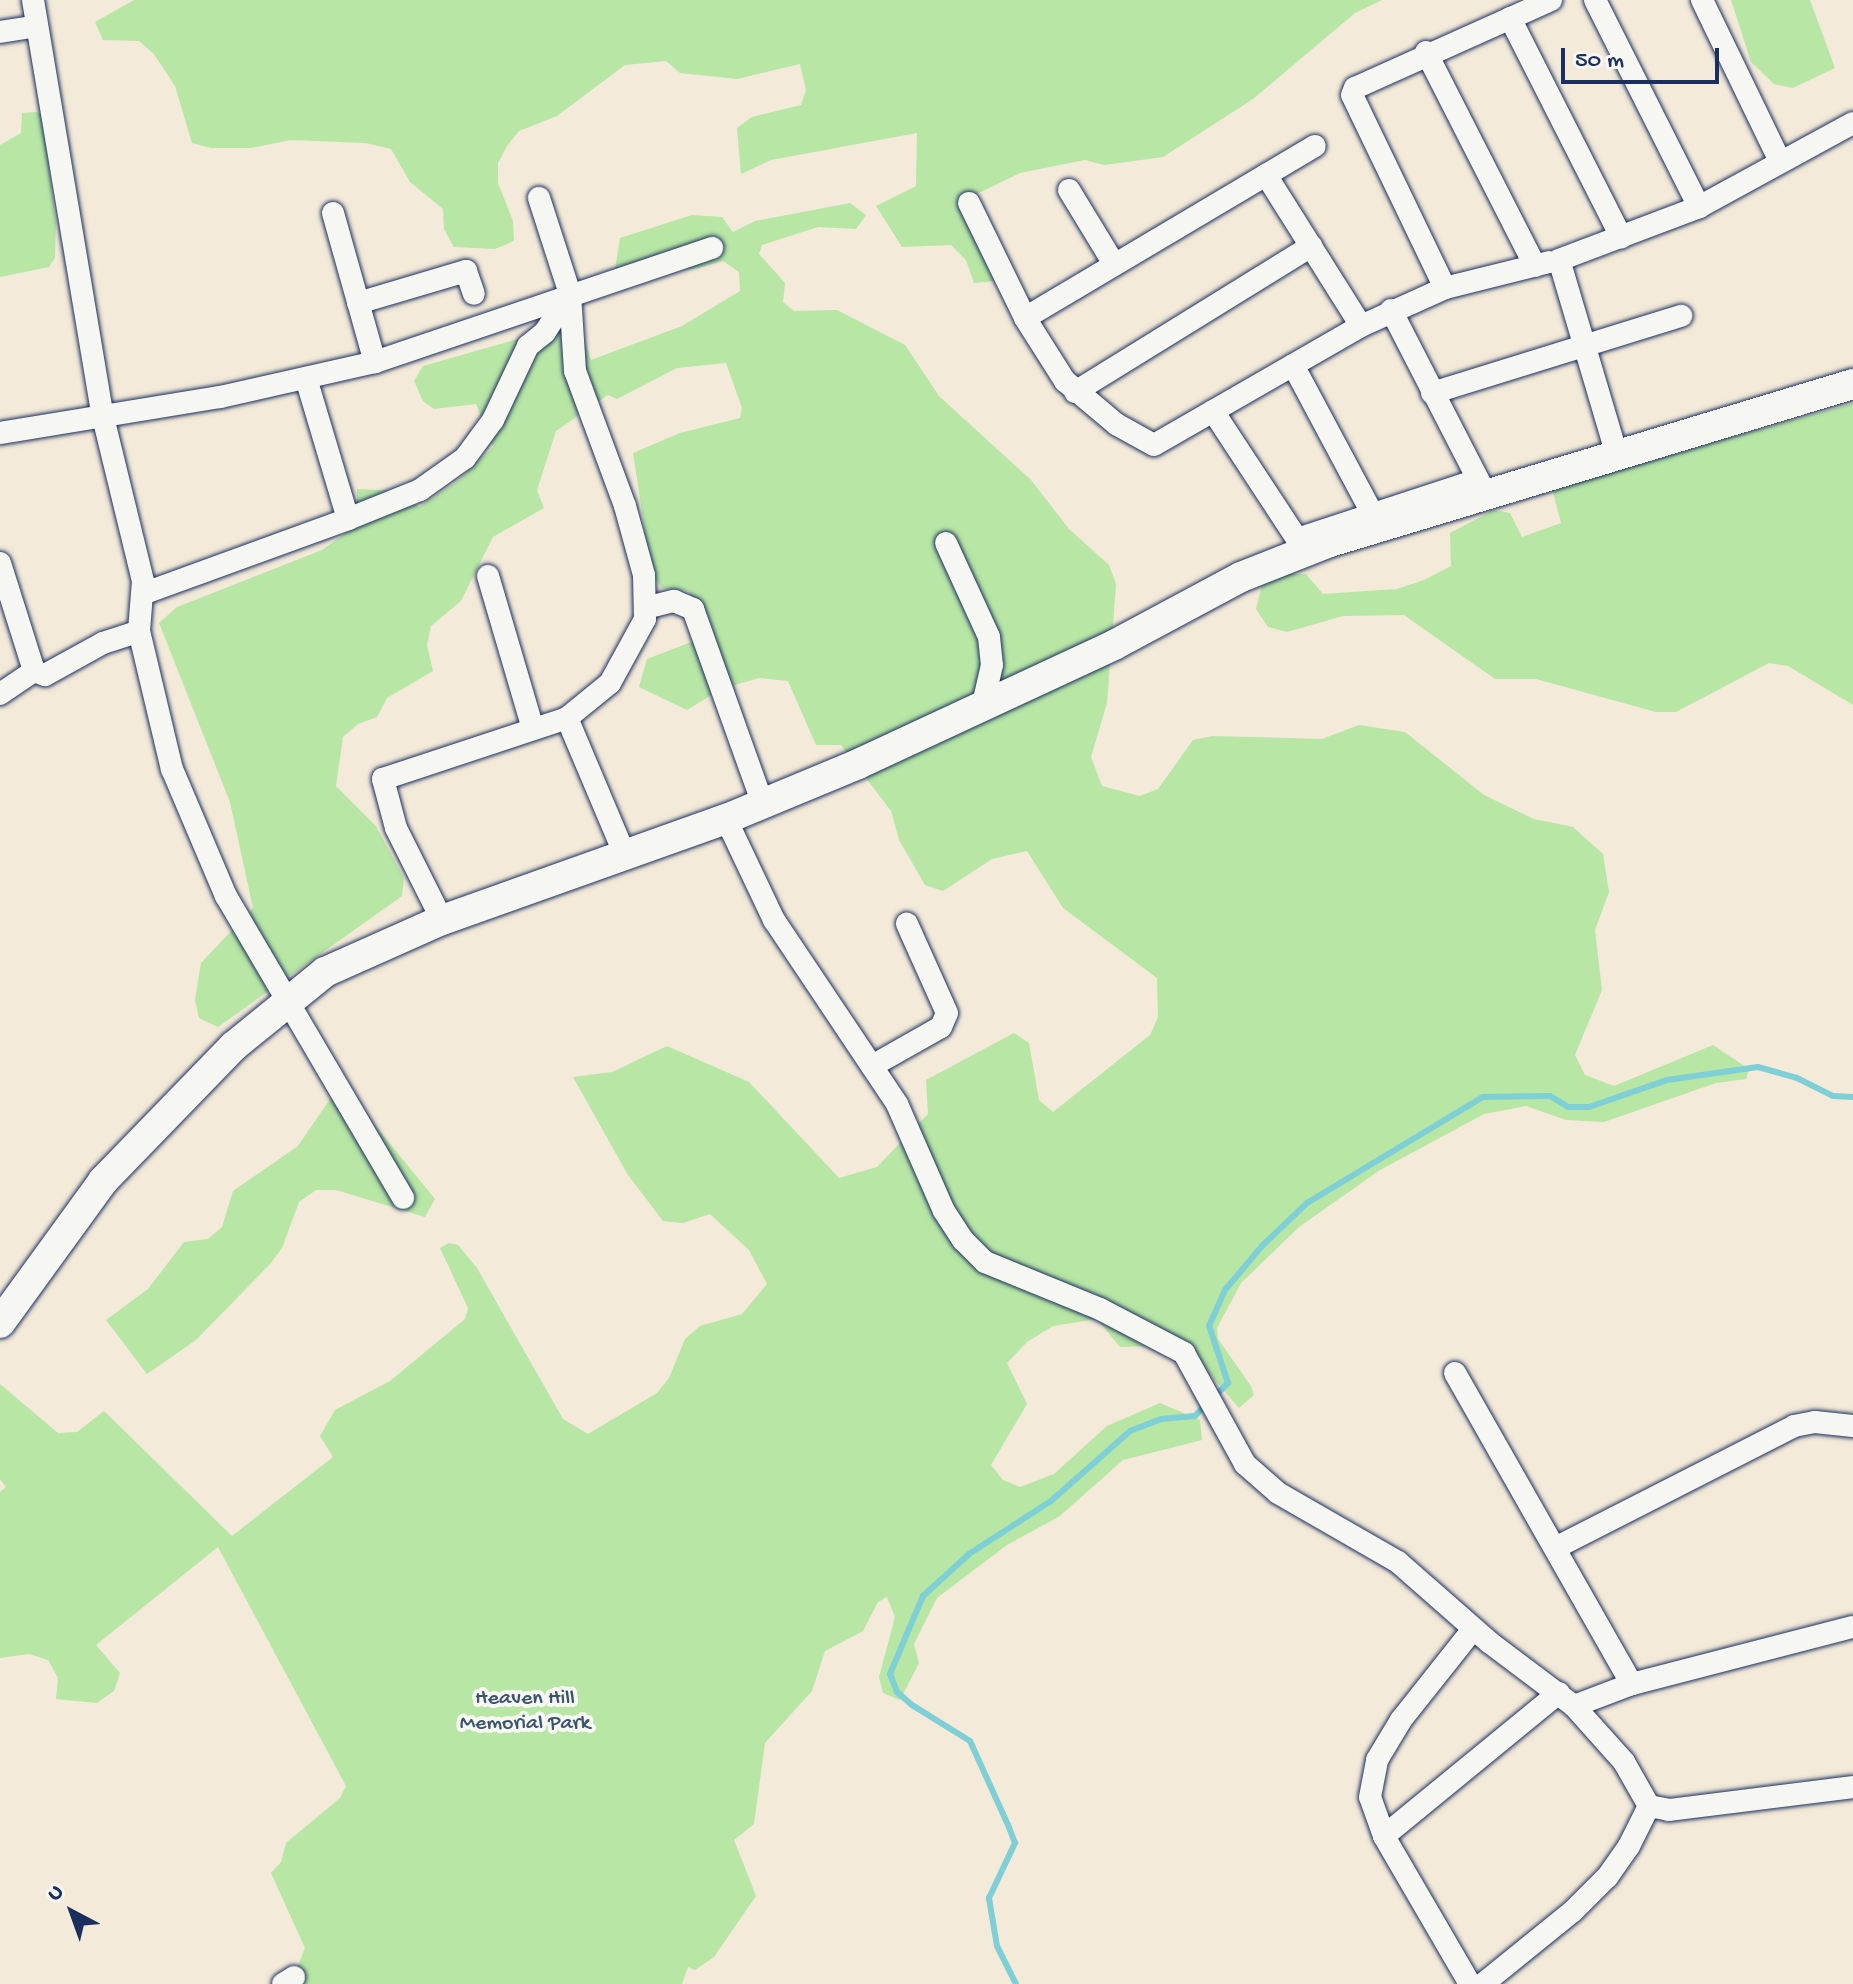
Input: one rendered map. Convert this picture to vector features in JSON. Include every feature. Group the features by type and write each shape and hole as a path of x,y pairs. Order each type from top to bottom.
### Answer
{"street":[{"path":"33,0 103,417 145,593 139,631 172,769 226,896 403,1198"},
{"path":"1445,288 1352,95 1355,88 1426,52 1551,0"},
{"path":"1595,0 1699,207"},
{"path":"1702,0 1780,161"},
{"path":"1510,18 1621,237"},
{"path":"0,32 37,26"},
{"path":"1426,52 1535,266"},
{"path":"969,203 1025,318 1075,392 1148,444 1165,442 1213,411 1391,310 1445,288 1559,260 1699,207 1853,123"},
{"path":"1025,318 1315,146"},
{"path":"1266,175 1361,326"},
{"path":"1069,190 1114,264"},
{"path":"442,920 396,828 383,779 567,718 610,683 625,663 645,619 644,575 625,506 575,371 570,294 539,198"},
{"path":"333,213 375,362"},
{"path":"1075,392 1311,246"},
{"path":"0,433 103,417 375,362 712,248"},
{"path":"1559,260 1616,452"},
{"path":"358,303 466,271 474,294"},
{"path":"145,593 420,490 465,458 493,420 528,346 545,332 570,294"},
{"path":"1391,310 1482,487"},
{"path":"1432,393 1681,316"},
{"path":"1293,365 1372,513"},
{"path":"306,378 348,519"},
{"path":"1213,411 1297,539 1372,513 1798,405 1853,384"},
{"path":"0,1323 103,1181 184,1093 286,1001 325,972 442,920 763,804 1114,645 1241,577 1482,487"},
{"path":"946,543 989,637 992,665 983,704"},
{"path":"0,563 34,671"},
{"path":"488,576 533,729"},
{"path":"645,608 674,601 693,609 763,804"},
{"path":"34,671 45,675 103,643 139,631"},
{"path":"0,694 34,671"},
{"path":"567,718 624,853"},
{"path":"726,819 774,920 897,1104 944,1211 985,1262 1184,1353 1245,1464 1278,1493 1398,1562 1473,1629 1567,1700 1602,1732 1649,1806"},
{"path":"872,1066 941,1027 947,1013 907,924"},
{"path":"1455,1373 1557,1547 1632,1684"},
{"path":"1557,1547 1794,1426 1815,1422 1853,1426"},
{"path":"1384,1836 1567,1700 1853,1627"},
{"path":"1470,1984 1384,1836 1370,1797 1377,1760 1422,1690 1473,1629"},
{"path":"1649,1806 1684,1809 1853,1787"},
{"path":"1483,1984 1607,1877 1649,1806"}],"green space":[{"path":"134,0 1382,0 1355,13 1253,99 1163,157 1104,165 1085,160 1020,173 960,202 996,281 974,283 966,260 951,245 902,247 876,206 916,186 917,133 771,160 741,174 737,128 752,117 801,105 806,90 800,64 737,79 680,73 666,61 625,65 557,116 519,131 507,146 498,163 498,183 513,221 514,241 495,249 454,247 444,229 443,209 410,182 391,149 366,143 290,140 251,148 211,148 192,143 175,86 154,54 139,41 103,40 95,22"},
{"path":"1731,0 1810,0 1835,68 1793,88 1774,84 1751,62"},
{"path":"22,113 42,114 56,223 55,258 49,267 0,277 0,145 21,133"},
{"name":"Heaven Hill Memorial Park","path":"850,203 866,215 856,229 818,227 762,245 759,254 785,283 783,302 794,311 837,310 905,345 939,396 1031,480 1069,529 1109,565 1116,584 1107,703 1091,757 1102,786 1140,796 1158,789 1193,740 1213,736 1322,739 1359,725 1405,732 1484,795 1534,819 1573,827 1603,854 1609,892 1595,930 1602,990 1575,1055 1585,1075 1614,1086 1713,1045 1749,1069 1746,1079 1716,1083 1604,1122 1566,1120 1526,1106 1484,1114 1380,1170 1299,1227 1241,1283 1217,1328 1218,1339 1254,1395 1239,1408 1194,1356 1150,1346 1120,1347 1097,1319 1053,1326 1027,1342 1007,1363 1027,1404 991,1465 1003,1480 1020,1487 1054,1474 1107,1426 1160,1403 1200,1420 1202,1440 1123,1460 1060,1516 1007,1545 937,1598 914,1644 919,1663 900,1700 883,1693 879,1677 895,1617 887,1597 878,1602 863,1631 825,1651 812,1691 765,1743 754,1824 734,1840 756,1896 714,1957 695,1970 688,1967 682,1984 300,1984 297,1968 305,1948 271,1873 281,1862 286,1843 340,1798 346,1786 218,1547 96,1645 120,1673 114,1691 97,1703 56,1699 58,1678 48,1660 29,1654 0,1658 0,1492 6,1487 0,1479 0,1384 58,1433 77,1432 104,1411 232,1536 333,1457 320,1436 335,1410 390,1381 465,1319 468,1308 440,1248 449,1243 458,1245 477,1268 563,1419 588,1434 657,1393 669,1378 685,1339 700,1326 742,1314 767,1284 749,1250 710,1214 683,1223 663,1221 628,1175 573,1077 612,1072 667,1046 749,1082 839,1178 877,1167 928,1114 926,1080 1014,1033 1029,1043 1039,1100 1053,1112 1150,1035 1158,1017 1157,978 1063,908 1027,851 992,859 943,891 925,885 899,840 891,811 841,745 816,745 788,681 759,678 721,689 687,710 639,687 647,659 694,641 701,622 689,591 661,588 651,570 633,453 680,433 740,418 742,408 726,363 677,368 617,399 608,395 556,431 537,490 544,508 493,537 461,601 431,626 427,645 433,671 387,698 377,717 358,724 343,737 336,786 376,826 404,878 402,896 218,1027 199,1018 195,1000 201,963 253,908 230,802 159,623 177,607 322,550 357,525 357,489 401,491 419,507 458,481 493,447 476,404 434,409 423,401 414,381 423,366 578,322 591,360 682,326 740,291 739,272 723,261 696,269 615,270 620,238 692,215 722,217 733,232 755,221"},
{"path":"1853,403 1853,705 1788,666 1769,663 1676,712 1656,712 1536,679 1495,679 1404,615 1343,616 1287,632 1268,627 1256,609 1262,585 1288,574 1306,574 1323,594 1397,589 1424,580 1451,566 1450,533 1494,510 1510,513 1522,537 1561,523 1552,489"},
{"path":"347,1091 435,1199 425,1217 336,1190 316,1190 299,1202 282,1248 270,1264 196,1340 147,1374 106,1320 148,1289 184,1242 208,1239 222,1227 233,1191 298,1146 330,1099"}],"waterway":[{"path":"1214,1397 1228,1383 1209,1326 1225,1290 1262,1246 1307,1203 1483,1097 1550,1096 1568,1107 1589,1107 1667,1080 1758,1067 1797,1078 1833,1096 1853,1097"},
{"path":"1016,1984 997,1946 989,1898 1015,1843 1008,1825 970,1741 912,1705 897,1692 890,1674 923,1596 969,1554 1051,1501 1130,1431 1161,1419 1195,1416 1206,1404"}]}
